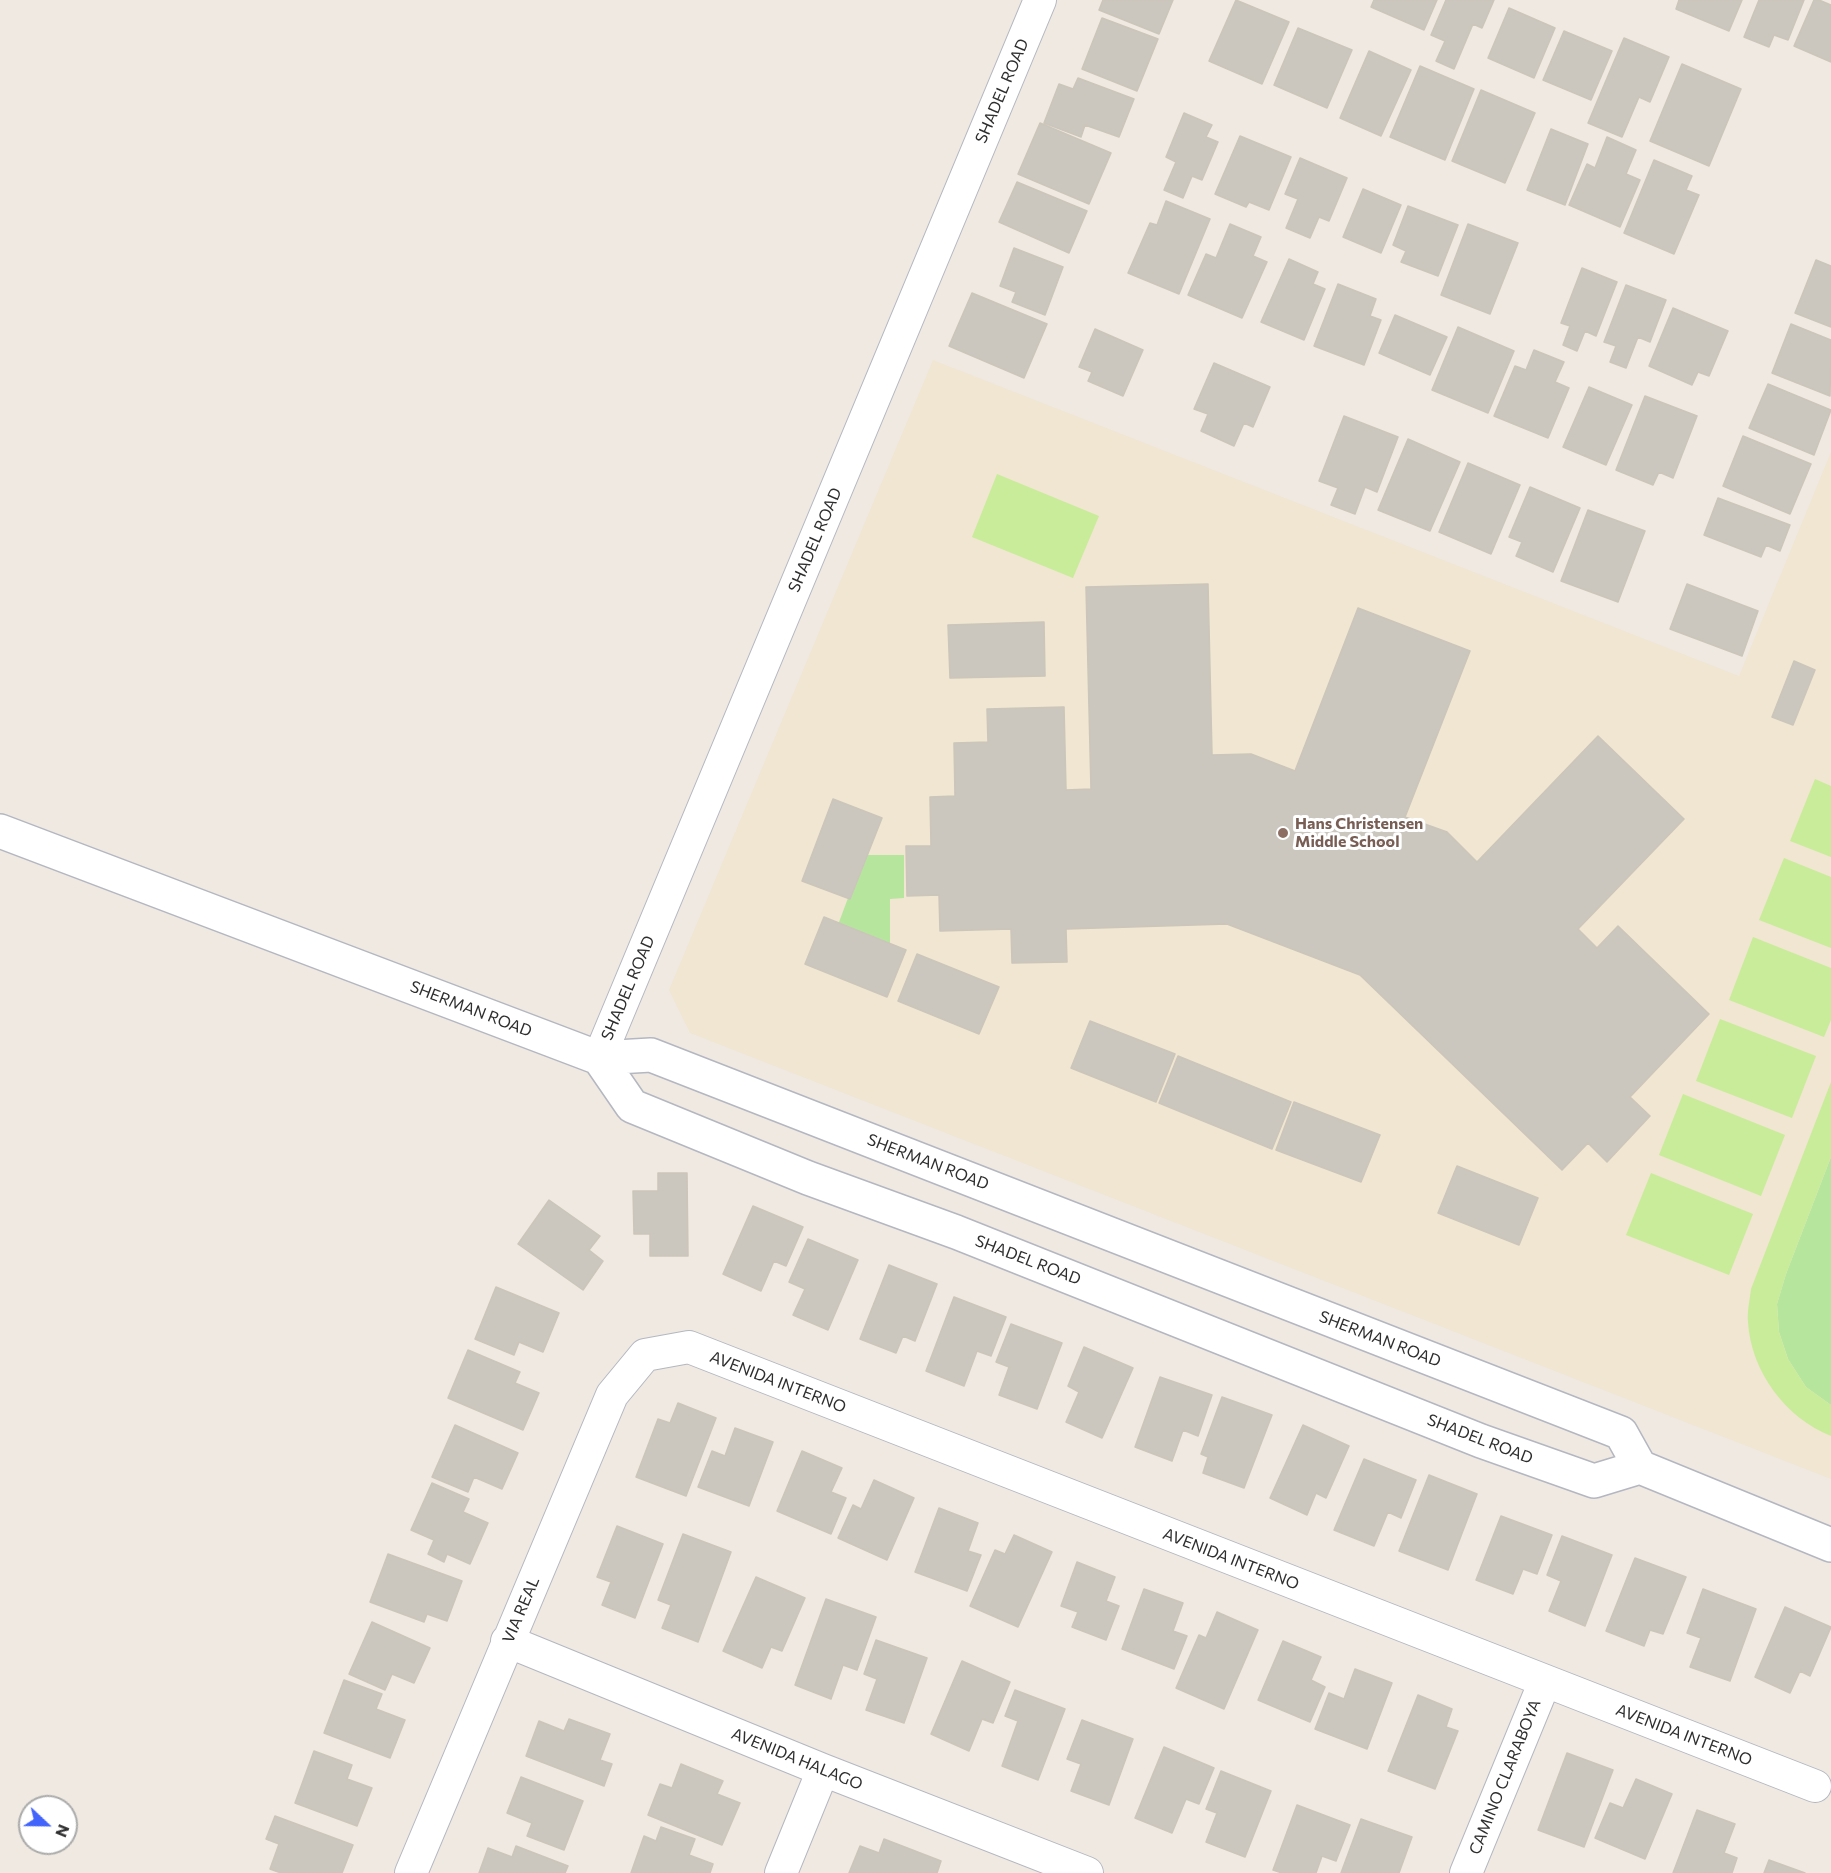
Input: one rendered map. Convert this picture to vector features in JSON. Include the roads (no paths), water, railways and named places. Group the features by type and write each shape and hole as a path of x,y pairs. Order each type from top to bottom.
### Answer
{"street":[{"name":"SHADEL ROAD","path":"1040,0 599,1058 632,1106 808,1178 956,1232 1437,1423 1594,1481 1641,1467"},
{"name":"SHERMAN ROAD","path":"0,831 599,1058 651,1055 1621,1433 1641,1467"},
{"name":"AVENIDA INTERNO","path":"645,1355 689,1347 1815,1786"},
{"name":"VIA REAL","path":"411,1873 612,1395 645,1355"},
{"path":"1641,1467 1831,1545"},
{"name":"AVENIDA HALAGO","path":"507,1641 824,1770 1087,1873"},
{"name":"CAMINO CLARABOYA","path":"1466,1873 1545,1681"},
{"path":"781,1873 824,1770"}],"place":[{"name":"Hans Christensen Middle School","path":"1283,833"}]}
